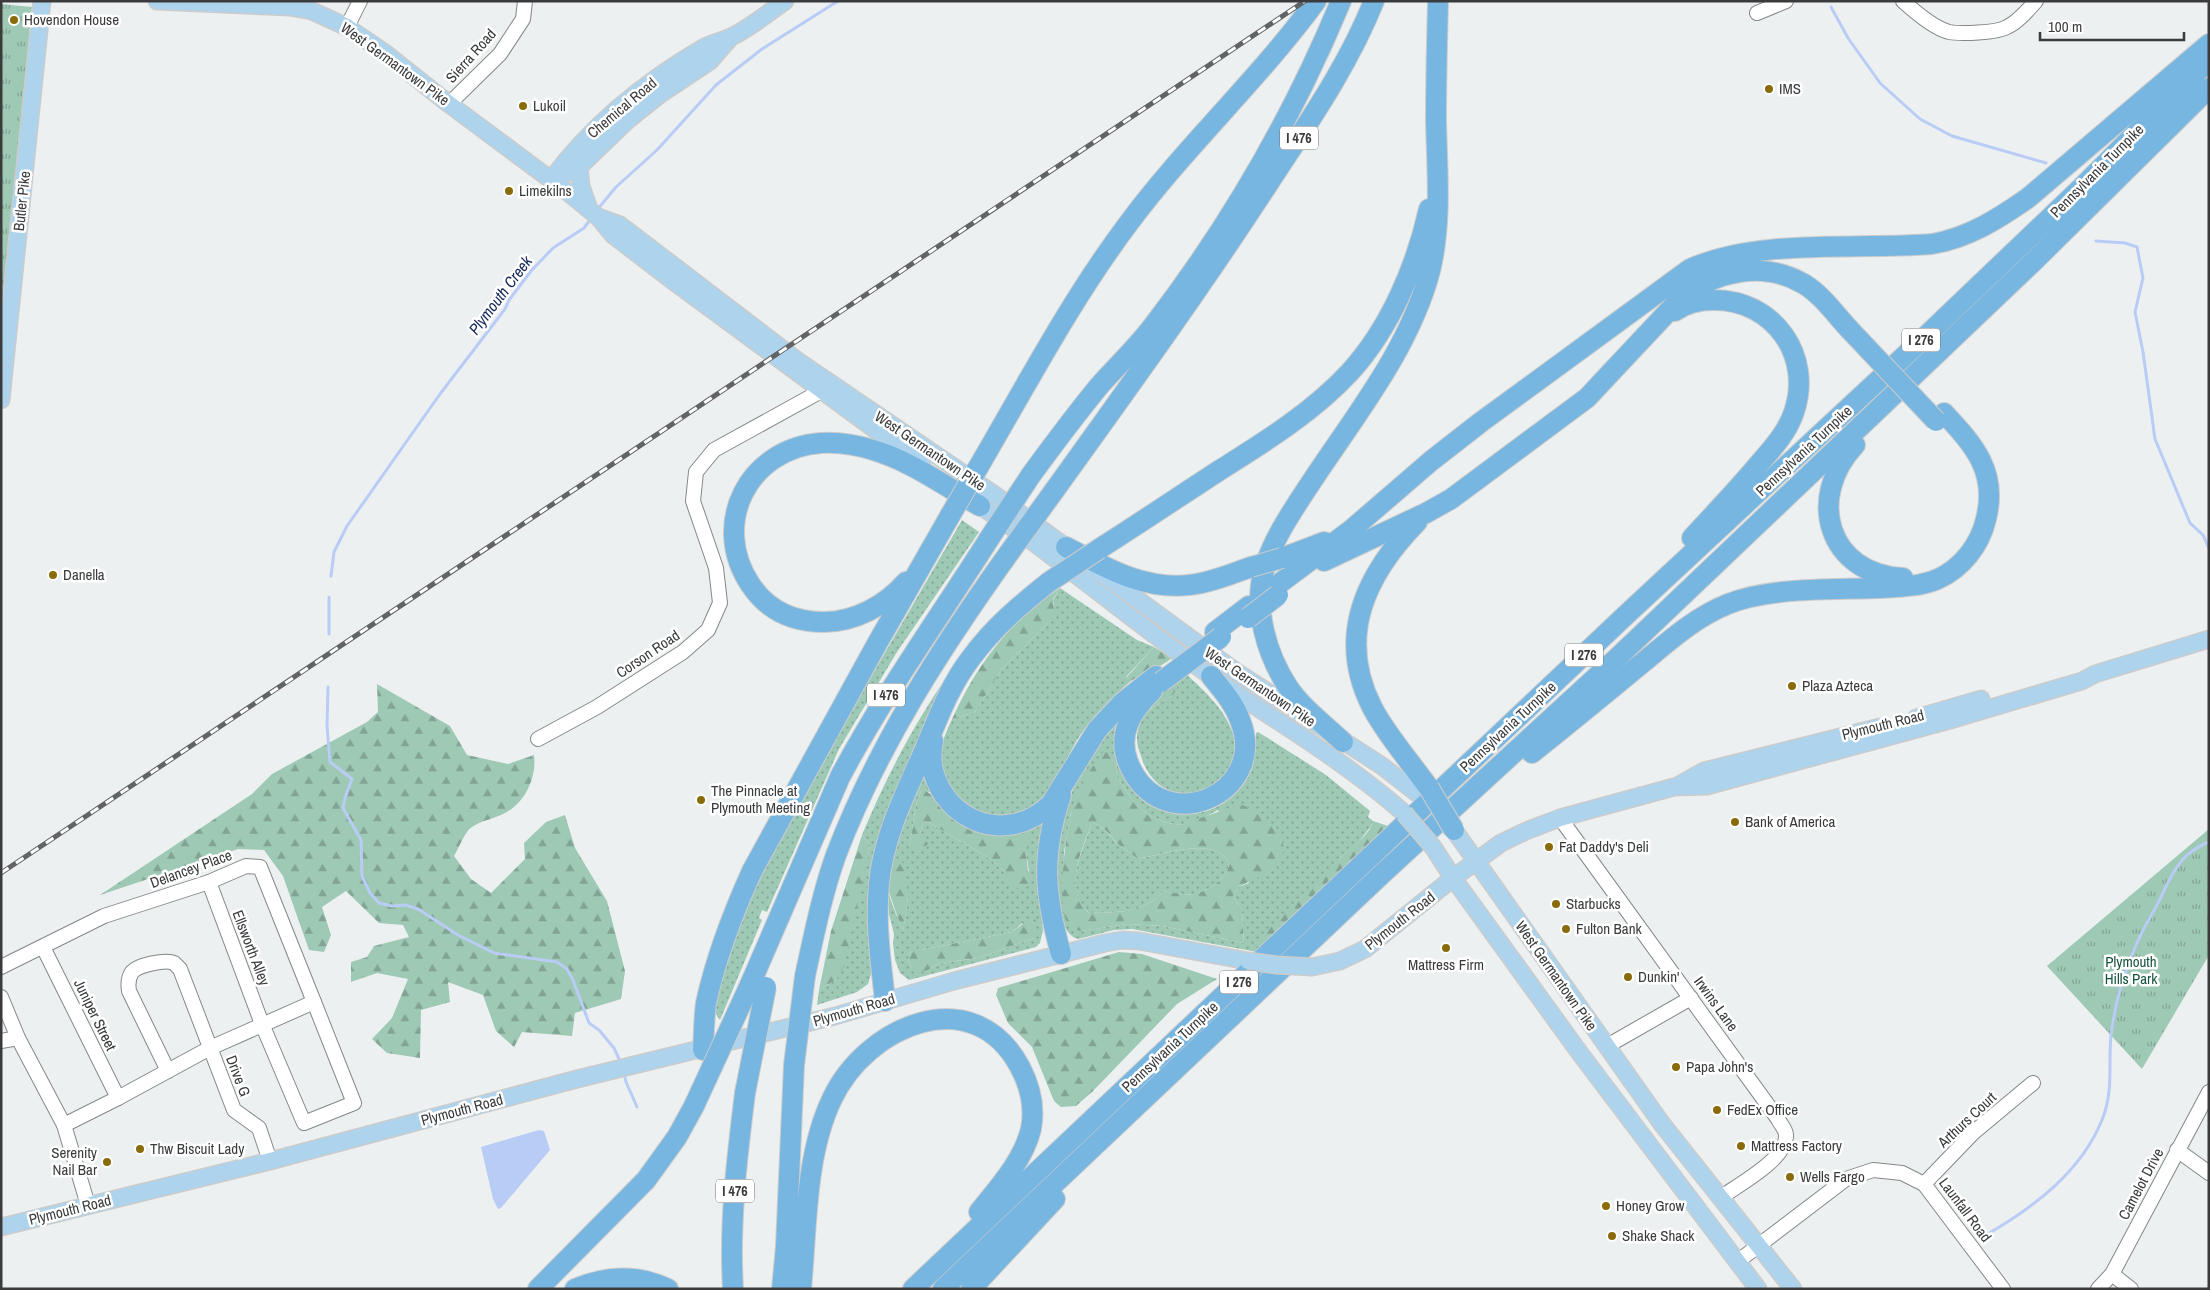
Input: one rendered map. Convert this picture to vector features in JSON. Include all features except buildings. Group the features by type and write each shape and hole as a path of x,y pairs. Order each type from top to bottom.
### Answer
{"highway":[{"path":"703,1050 706,1004 718,961 739,901 752,871 878,642 979,466 1075,302 1128,223 1190,148 1258,72 1316,1"},
{"name":"I 476","path":"733,1289 736,1170 757,987 803,861 840,777 880,705 1030,476 1078,413 1208,263 1271,150 1309,75 1341,1"},
{"name":"I 476","path":"790,1289 786,1246 794,1064 805,976 816,922 836,857 879,756 947,642 1054,491 1208,263 1322,102 1352,51 1374,1"},
{"path":"1343,742 1295,697 1280,674 1268,644 1260,612 1263,571 1291,514 1385,371 1406,335 1430,270 1436,238 1438,198 1436,118 1438,1"},
{"path":"942,708 931,749 933,771 938,786 947,800 969,818 997,826 1024,822 1051,804 1097,730 1122,703 1159,679 1277,591 1430,461 1680,275 1715,260 1766,250 1932,244 1957,239 1971,233 1999,218 2028,198 2209,44"},
{"name":"Pennsylvania Turnpike","path":"913,1289 1627,614 1761,492 2002,264 2209,60"},
{"name":"Pennsylvania Turnpike","path":"943,1289 1383,874 1618,657 2119,178 2209,88"},
{"path":"885,1001 877,907 883,856 892,825 942,708 970,659 1010,614 1050,582 1269,439 1310,409 1352,370 1371,346 1392,312 1411,268 1434,192 1437,158"},
{"path":"1715,260 1742,257 1784,264 1800,271 1823,287 1854,327"},
{"path":"1277,591 1321,563 1452,499 1587,398 1679,300 1695,288 1724,275 1751,270 1779,274 1803,284 1854,327 1940,417 1968,440 1980,457 1986,472 1990,496 1988,515 1981,534 1970,554 1954,569 1938,579 1917,584 1761,595 1736,601 1713,611 1671,640 1460,815 1383,874"},
{"path":"1627,614 1630,602 1706,524 1776,444 1790,423 1799,395 1798,367 1789,341 1778,326 1753,308 1731,301 1699,301 1679,308 1654,328"},
{"path":"1931,358 1883,418 1847,454 1835,471 1832,481 1828,509 1835,536 1849,557 1872,572 1882,576 1902,578 1934,571 1954,558 1972,532 1979,504 1976,474 1940,417"},
{"path":"930,551 904,584 888,598 865,613 831,622 797,620 785,615 764,601 745,575 738,561 734,546 735,517 740,500 757,472 771,460 787,452 822,443 856,446 888,456 980,506"},
{"path":"1066,547 1117,574 1164,585 1190,585 1218,579 1282,558 1328,540 1377,506"},
{"path":"1426,513 1396,544 1373,580 1359,612 1356,639 1357,657 1362,680 1373,709 1425,793 1454,830"},
{"path":"1159,679 1128,722 1124,734 1126,756 1131,770 1149,791 1162,799 1175,803 1191,804 1205,801 1229,785 1237,774 1245,749 1241,721 1235,709 1211,676"},
{"path":"1061,954 1052,922 1046,871 1054,821 1066,781"},
{"path":"538,1289 646,1180 676,1137 694,1106 757,987"},
{"path":"801,1289 813,1162 818,1137 832,1097 848,1073 882,1040 900,1028 919,1022 944,1019 977,1026 996,1037 1010,1051 1026,1082 1032,1102 1032,1120 1028,1139 1016,1164 937,1266"},
{"path":"971,1289 1076,1177 1112,1144 1153,1090"},
{"path":"782,1289 786,1246"},
{"path":"575,1289 602,1280 637,1278 668,1289"}],"main road":[{"name":"Butler Pike","path":"1,400 42,1"},
{"name":"West Germantown Pike","path":"157,1 274,6 312,11 347,27 385,53 449,104 594,213 613,235 821,391 980,506 1032,541 1144,628 1211,676 1374,787 1404,813 1433,847 1453,878 1657,1157 1758,1289"},
{"name":"Chemical Road","path":"551,180 567,158 626,101 705,46 732,36 785,1"},
{"name":"Chemical Road","path":"551,180 579,167 629,119 710,61 732,36"},
{"path":"579,167 581,186 594,213"},
{"name":"West Germantown Pike","path":"594,213 620,225 798,361 984,488 1066,547 1133,599 1235,671 1425,793"},
{"name":"Plymouth Road","path":"1,1227 270,1161 622,1069 703,1050 954,981 1122,940 1139,940 1277,965 1312,967 1340,961 1365,949 1453,878 1512,837 1560,818 1674,787 1704,771 1902,722 1960,704 2072,676 2095,674 2209,639"},
{"name":"West Germantown Pike","path":"1454,830 1662,1124 1792,1289"}],"street":[{"path":"347,27 360,1"},
{"name":"Sierra Road","path":"449,104 500,54 523,19 525,1"},
{"path":"1757,13 1786,1"},
{"path":"1903,1 1920,16 1948,32 1972,32 2006,28 2027,12 2036,1"},
{"name":"Corson Road","path":"538,739 597,707 683,652 708,630 720,603 716,568 693,501 696,472 714,450 720,446 821,391"},
{"name":"Irwins Lane","path":"1560,818 1778,1119 1787,1135 1785,1147 1776,1158 1720,1198"},
{"name":"Delancey Place","path":"1,967 104,916 209,882 246,866 260,867 354,1103"},
{"name":"Ellsworth Alley","path":"209,882 262,1024 304,1123 354,1103"},
{"name":"Juniper Street","path":"43,947 118,1098"},
{"name":"Drive G","path":"168,1071 129,991 128,982 132,972 137,969 164,961 174,964 180,969 234,1110 259,1128 270,1161"},
{"path":"1,997 18,1038 64,1125 88,1205"},
{"path":"1606,1046 1691,998"},
{"path":"64,1125 210,1048 314,1002"},
{"path":"1,1041 18,1038"},
{"name":"Arthurs Court","path":"1924,1184 1974,1132 2033,1083"},
{"name":"Camelot Drive","path":"2098,1289 2112,1274 2209,1092"},
{"path":"2177,1150 2209,1173"},
{"name":"Launfall Road","path":"1737,1262 1846,1179 1873,1170 1902,1173 1924,1184 2003,1289"},
{"path":"2112,1274 2131,1289"}],"green space":[{"path":"1,4 32,7 1,326"},
{"path":"962,520 979,532 897,652 839,749 767,912 762,910 759,918 762,920 720,1020 715,1013 714,1007 732,947 757,884 785,825"},
{"path":"1060,588 1137,640 1154,647 1126,677 1131,681 1102,709 1077,740 1054,783 1043,799 1022,812 1006,815 989,814 974,809 960,800 949,787 942,772 940,755 944,737 952,719 975,712 1001,670 1049,622 1054,605 1053,600"},
{"path":"1060,588 1053,599 1054,612 1049,622 1001,670 975,712 952,719 961,699 996,646 1025,615"},
{"path":"1154,647 1172,658 1131,681 1128,680 1126,678"},
{"path":"952,669 894,801 872,971 868,984 857,992 817,1005 819,990 836,980 869,851 870,845 862,835 902,749"},
{"path":"1183,671 1212,699 1224,716 1233,734 1235,753 1229,769 1218,782 1203,790 1186,793 1169,790 1154,780 1143,762 1137,737 1143,714 1174,694"},
{"path":"1183,671 1174,694 1143,714 1150,702"},
{"path":"377,684 450,726 467,755 508,764 534,755 534,772 524,796 512,809 469,829 454,856 471,879 491,893 525,859 524,843 546,822 565,815 575,848 607,901 625,971 621,999 575,1013 572,1036 522,1032 514,1047 496,1031 483,995 448,982 450,1002 421,1010 420,1058 387,1053 372,1039 392,1018 408,979 377,973 351,982 351,962 367,957 374,946 409,937 403,925 379,923 346,891 322,907 331,935 324,952 309,950 283,876 264,850 238,849 100,895 252,794 272,774 367,722 378,712"},
{"path":"1121,716 1116,750 1118,763 1127,782 1140,798 1156,808 1174,814 1192,814 1210,810 1227,801 1241,788 1251,771 1256,733 1258,732 1326,775 1370,811 1368,817 1373,821 1371,826 1359,842 1341,857 1257,952 1132,929 1114,930 1078,939 1068,932 1062,919 1059,902 1058,860 1065,812 1077,779 1086,762","holes":["1116,760 1117,777 1135,804 1151,817 1168,823 1181,825 1201,819 1218,810 1249,883 1238,887 1233,896 1242,911 1244,943 1162,926 1127,924 1081,931 1063,901 1064,852 1071,812"]},
{"path":"1103,752 1111,753 1116,760 1117,777 1135,804 1151,817 1181,825 1240,804 1261,815 1277,831 1284,847 1280,864 1238,887 1233,896 1242,911 1244,943 1162,926 1127,924 1081,931 1074,929 1068,924 1063,911 1062,883 1071,813 1088,773","holes":["1092,823 1096,824 1138,859 1176,850 1207,849 1224,856 1228,862 1228,869 1218,882 1202,892 1194,894 1163,892 1155,899 1138,908 1120,912 1089,913 1081,903 1077,893 1076,881 1079,857"]},
{"path":"923,775 926,776 953,814 1042,820 1038,884 1043,930 1040,943 1036,947 909,980 900,973 895,960 894,934 889,914 887,886 903,932 908,896 893,856 899,830","holes":["921,791 930,792 941,806 967,828 986,835 1006,837 1026,851 1029,871 1005,872 989,858 928,822 923,823 920,833 923,838 909,846 916,805","1022,923 1034,938 979,958 940,963 928,970 912,969 908,961 911,950 921,950 1012,932"]},
{"path":"924,790 956,820 975,831 994,835 1029,836 1026,851 1029,880 1026,888 1017,888 1008,884 1005,872 989,858 928,822 923,823 920,833 928,844 918,851 912,851 909,846 915,811 921,791"},
{"path":"1373,821 1391,827 1261,949 1261,934 1264,934 1338,860 1363,838"},
{"path":"1092,823 1103,829 1119,845 1138,859 1177,850 1207,849 1224,856 1228,862 1228,869 1218,882 1202,892 1182,894 1163,892 1155,899 1138,908 1120,912 1089,913 1081,903 1075,881 1080,858"},
{"name":"Plymouth Hills Park","path":"2209,829 2209,955 2142,1069 2047,966"},
{"path":"862,835 870,845 844,966 836,980 819,990 831,931"},
{"path":"893,856 903,863 908,896 903,933 887,886"},
{"path":"1030,918 1036,920 1034,938 979,958 940,963 928,970 914,973 908,961 911,950 921,950 1012,932"},
{"path":"1119,952 1142,954 1217,979 1177,1004 1092,1092 1076,1106 1061,1107 1054,1101 1032,1047 1008,1023 996,995 998,988"}],"water":[{"path":"539,1130 544,1131 550,1150 501,1208 498,1209 493,1199 481,1147"}],"waterway":[{"name":"Plymouth Creek","path":"597,210 616,187 657,150 716,85 762,49 838,1"},
{"path":"1831,7 1848,38 1880,83 1920,119 1952,136 2046,163"},
{"name":"Plymouth Creek","path":"331,576 334,552 347,526 440,394 505,309 509,300 531,271 553,248 584,228 592,217"},
{"path":"2096,241 2125,243 2137,247 2143,278 2135,312 2143,352 2155,439 2190,523 2203,535 2209,548"},
{"name":"Plymouth Creek","path":"329,597 329,634"},
{"name":"Plymouth Creek","path":"328,687 327,726 330,762 352,779 343,808 361,840 362,876 370,893 379,903 392,906 405,905 418,909 458,935 494,953 557,962 567,969 573,980 589,1023 599,1030 614,1048 621,1063"},
{"path":"1986,1235 2021,1213 2054,1187 2082,1156 2093,1139 2106,1109 2110,1078 2110,1046 2113,1019 2131,957 2175,869 2186,856 2209,842"},
{"name":"Plymouth Creek","path":"624,1073 637,1107"}],"railway":[{"path":"1,873 1305,1"}],"place":[{"name":"Hovendon House","path":"14,20"},
{"name":"IMS","path":"1769,89"},
{"name":"Lukoil","path":"523,106"},
{"name":"Limekilns","path":"509,191"},
{"name":"Danella","path":"53,575"},
{"name":"Plaza Azteca","path":"1792,686"},
{"name":"The Pinnacle at Plymouth Meeting","path":"701,800"},
{"name":"Bank of America","path":"1735,822"},
{"name":"Fat Daddy's Deli","path":"1549,847"},
{"name":"Starbucks","path":"1556,904"},
{"name":"Fulton Bank","path":"1566,929"},
{"name":"Mattress Firm","path":"1446,948"},
{"name":"Dunkin'","path":"1628,977"},
{"name":"Papa John's","path":"1676,1067"},
{"name":"FedEx Office","path":"1717,1110"},
{"name":"Mattress Factory","path":"1741,1146"},
{"name":"Thw Biscuit Lady","path":"140,1149"},
{"name":"Serenity Nail Bar","path":"107,1162"},
{"name":"Wells Fargo","path":"1790,1177"},
{"name":"Honey Grow","path":"1606,1206"},
{"name":"Shake Shack","path":"1612,1236"}]}
